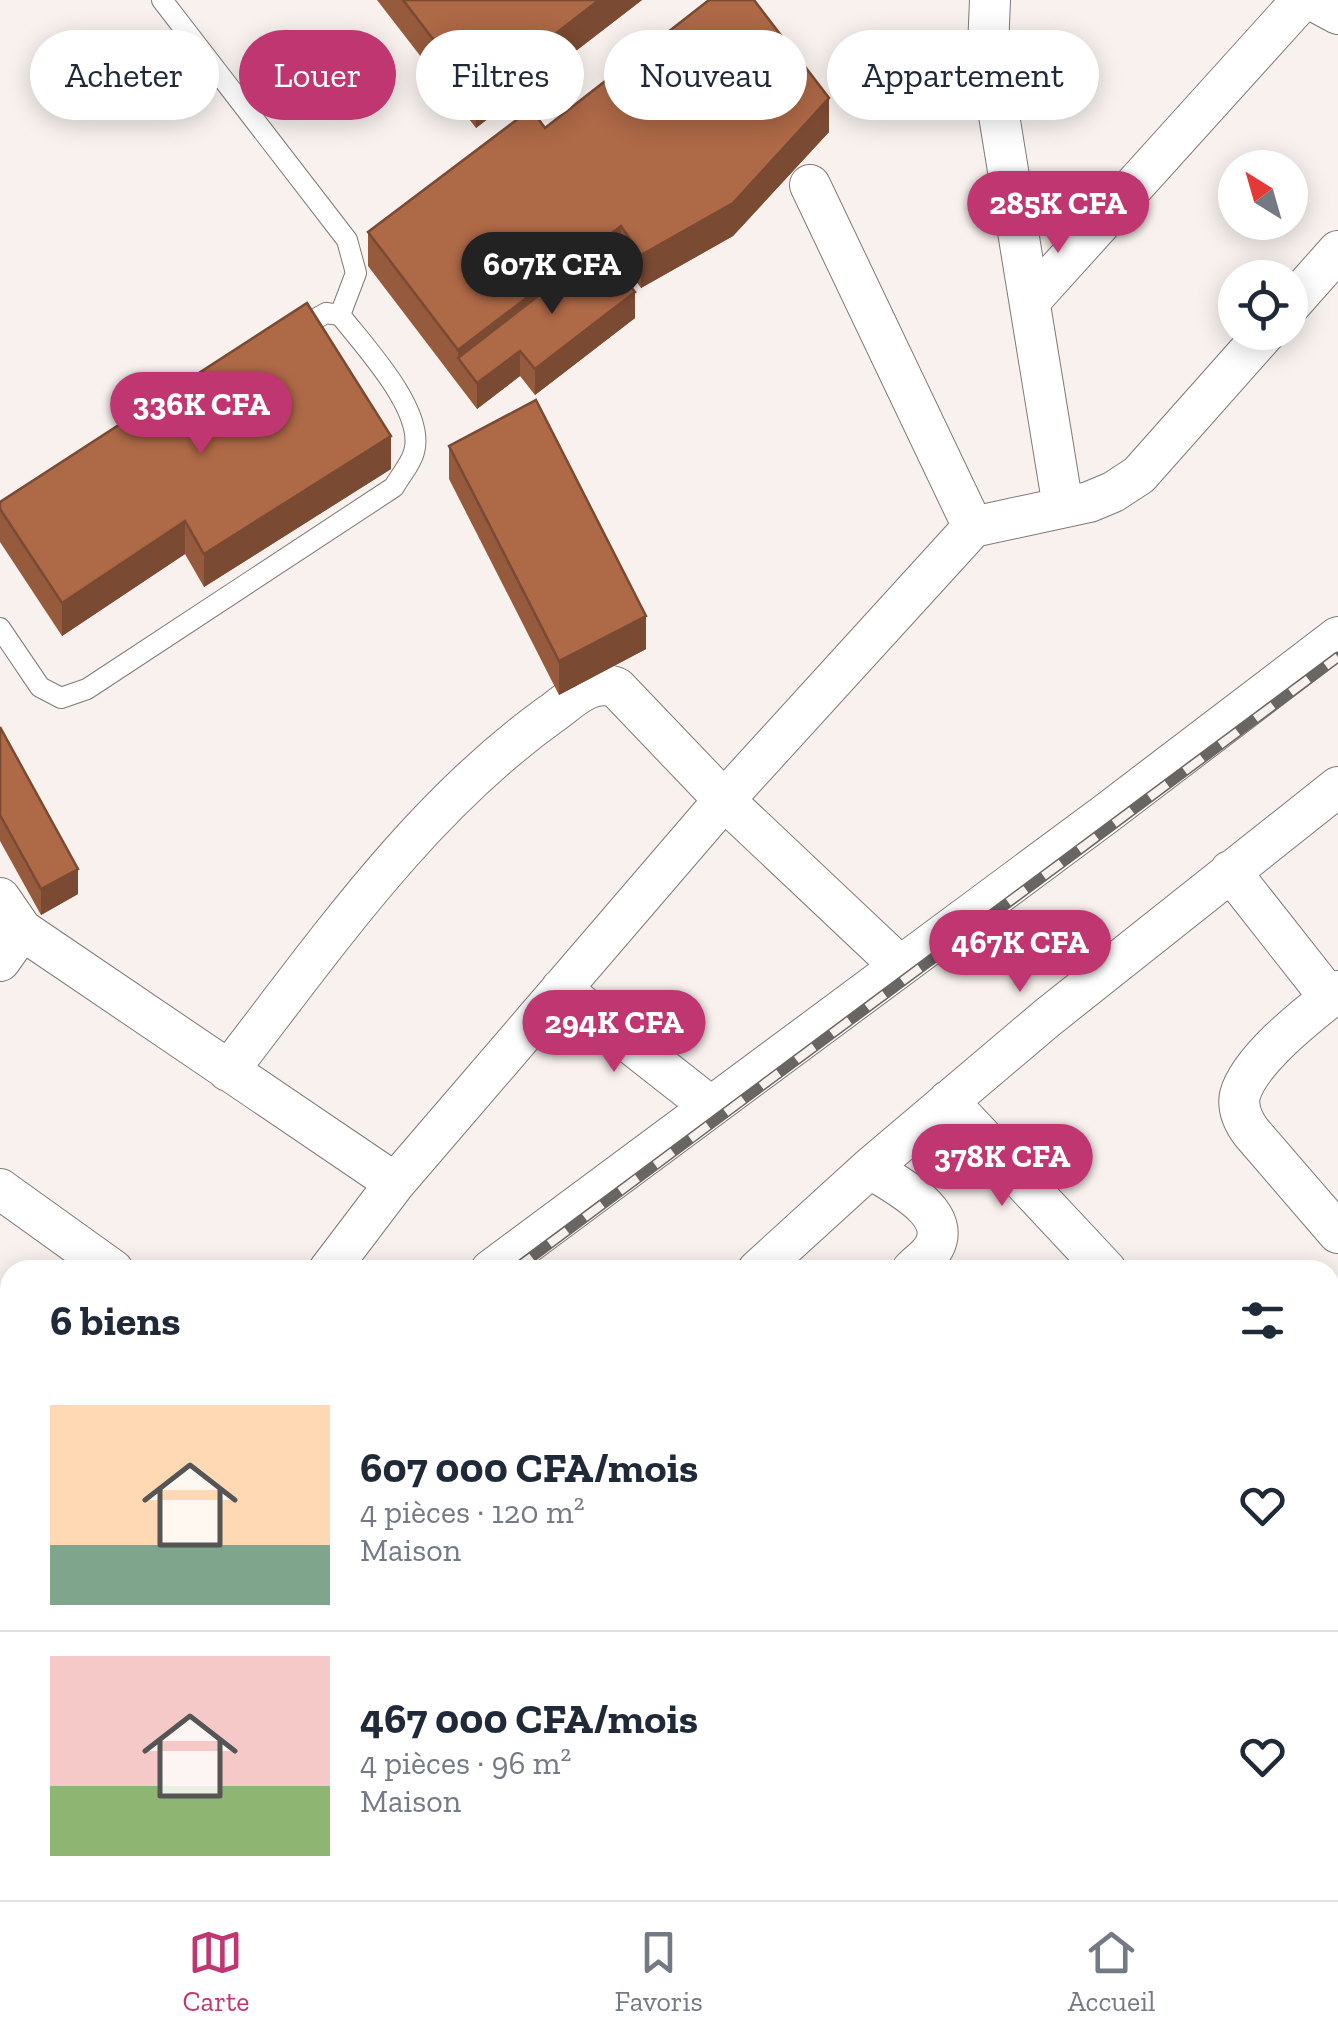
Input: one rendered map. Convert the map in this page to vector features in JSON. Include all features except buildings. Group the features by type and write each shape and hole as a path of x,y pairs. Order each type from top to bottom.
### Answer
{"street":[{"path":"990,0 988,48 1063,507"},
{"path":"1030,302 1302,0"},
{"path":"1312,0 1338,14"},
{"path":"810,185 974,527"},
{"path":"1308,285 1338,251"},
{"path":"337,1260 395,1183 724,800 974,527 1089,502 1114,492 1139,475 1250,350"},
{"path":"504,1260 1338,637"},
{"path":"228,1070 391,862 436,812 534,727 592,685 606,683 617,688 724,800 900,966"},
{"path":"769,1260 948,1101 1137,944 1338,787"},
{"path":"1230,871 1334,994 1250,1074 1239,1098 1241,1118 1251,1132 1338,1232"},
{"path":"8,930 228,1070 395,1183"},
{"path":"562,989 710,1106"},
{"path":"948,1101 1097,1260"},
{"path":"870,1168 917,1200 934,1217 938,1230 936,1244 921,1260"},
{"path":"0,1190 66,1257"}],"lane":[{"path":"162,0 347,240 356,273 340,314"},
{"path":"0,628 40,688 61,698 74,694 394,486 414,452 416,430 400,394 340,314 326,313 280,339"}],"railway":[{"path":"527,1260 1338,657"}]}
